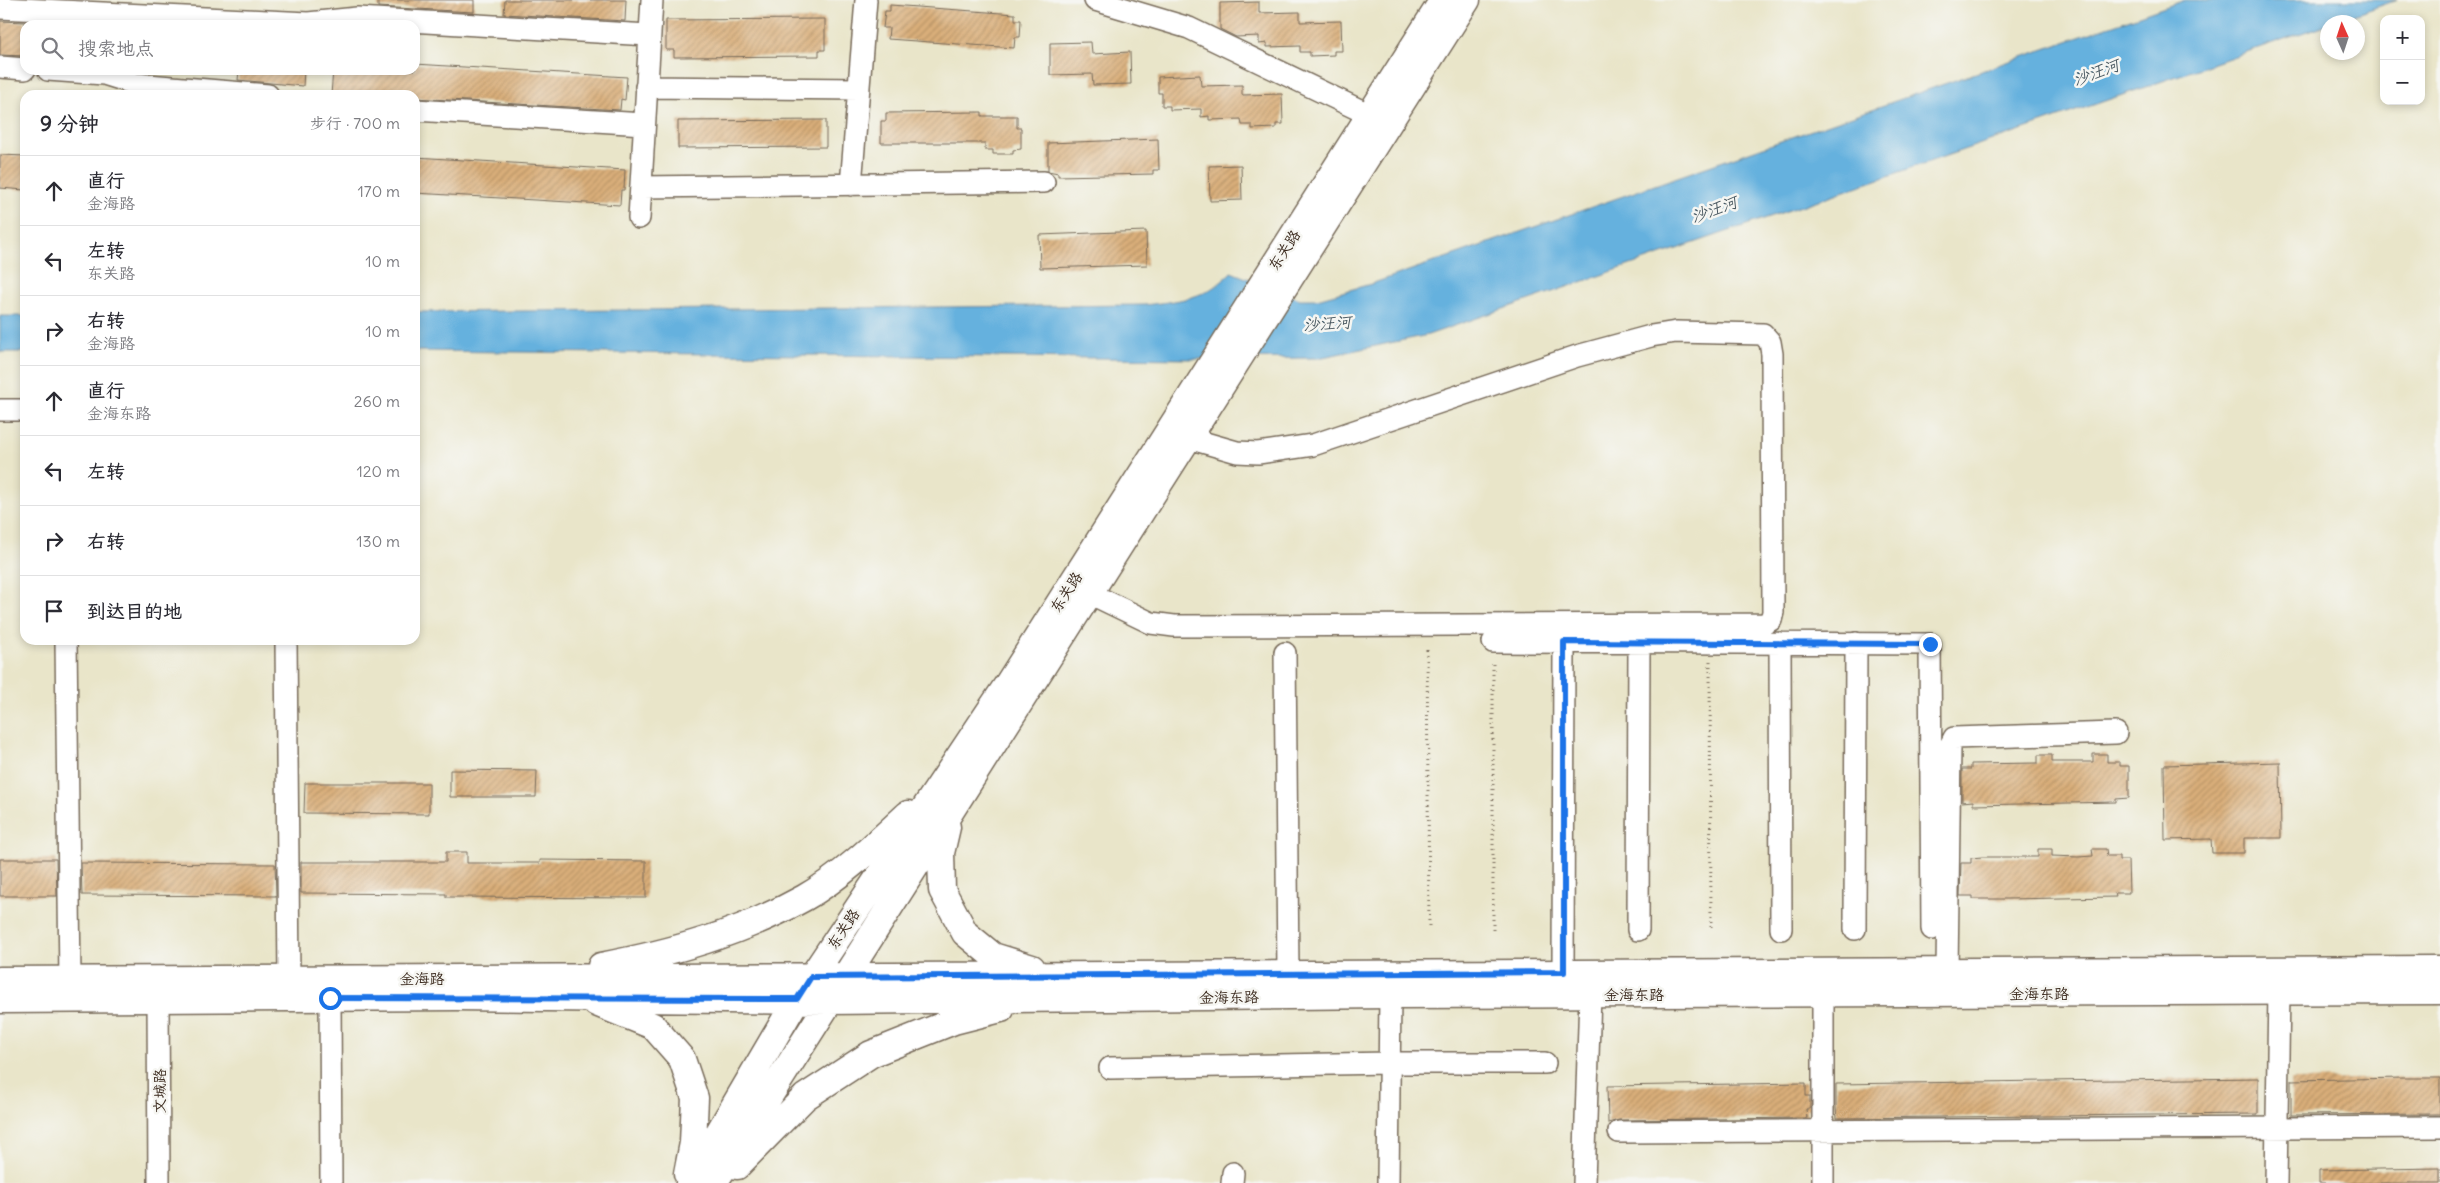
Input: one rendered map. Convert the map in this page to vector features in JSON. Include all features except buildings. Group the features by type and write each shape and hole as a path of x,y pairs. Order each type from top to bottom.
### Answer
{"main road":[{"name":"东关路","path":"687,1183 811,977 1009,682 1443,0"},
{"name":"东关路","path":"714,1183 828,1001 949,815 1467,0"},
{"path":"536,978 662,955 737,930 805,898 865,853 938,787"},
{"path":"949,815 941,853 942,890 965,932 993,956 1051,975"},
{"name":"金海东路","path":"844,976 2440,969"},
{"name":"金海路","path":"0,980 844,976"},
{"name":"金海东路","path":"828,1001 1390,995 2440,991"},
{"path":"581,998 653,1026 682,1059 695,1098 693,1143 687,1183"},
{"name":"金海路","path":"0,1000 581,998 797,999 828,1001"},
{"path":"721,1183 805,1097 871,1054 954,1021 1041,999"}],"street":[{"path":"639,218 652,0"},
{"path":"851,185 866,0"},
{"path":"1095,0 1189,28 1370,115"},
{"path":"0,8 130,20 163,8 279,20"},
{"path":"338,20 358,18 392,20"},
{"path":"420,22 649,35"},
{"path":"0,67 20,68"},
{"path":"107,75 136,84 208,90"},
{"path":"646,87 859,89"},
{"path":"420,110 644,124"},
{"path":"641,187 1044,182"},
{"path":"1089,593 1151,623 1174,626 1764,624 1771,620 1773,612 1772,354 1770,342 1764,334 1676,332 1650,336 1577,356 1313,445 1258,453 1237,452 1188,438"},
{"path":"0,410 20,410"},
{"path":"1493,642 1930,644 1932,929"},
{"path":"1564,642 1564,972"},
{"path":"1638,930 1640,642"},
{"path":"1780,643 1781,930"},
{"path":"1855,929 1856,643"},
{"path":"66,645 70,980"},
{"path":"286,645 290,979"},
{"path":"1285,653 1288,973"},
{"path":"1947,971 1950,746 1954,738 2116,733"},
{"path":"2276,1183 2279,992"},
{"path":"1584,1183 1590,994"},
{"path":"1823,994 1823,1183"},
{"path":"1388,1183 1390,995"},
{"path":"330,998 331,1183"},
{"name":"文城路","path":"158,999 159,1183"},
{"path":"1110,1068 1389,1063 1545,1063"},
{"path":"1618,1132 2440,1127"}],"path":[{"path":"1493,642 1493,930"},
{"path":"1710,643 1710,930"},
{"path":"1427,650 1429,930"}],"water":[{"name":"沙汪河","path":"2185,0 2397,0 2354,15 2320,15 2320,27 1428,335 1318,358 1194,359 420,351 420,312 1144,305 1180,300 1203,293 1213,288 1231,272 1300,299 1317,299 1371,284"},
{"path":"0,316 20,316 20,352 0,352"}],"route":[{"path":"330,998 797,999 811,977 1564,972 1564,642 1930,644"}]}
